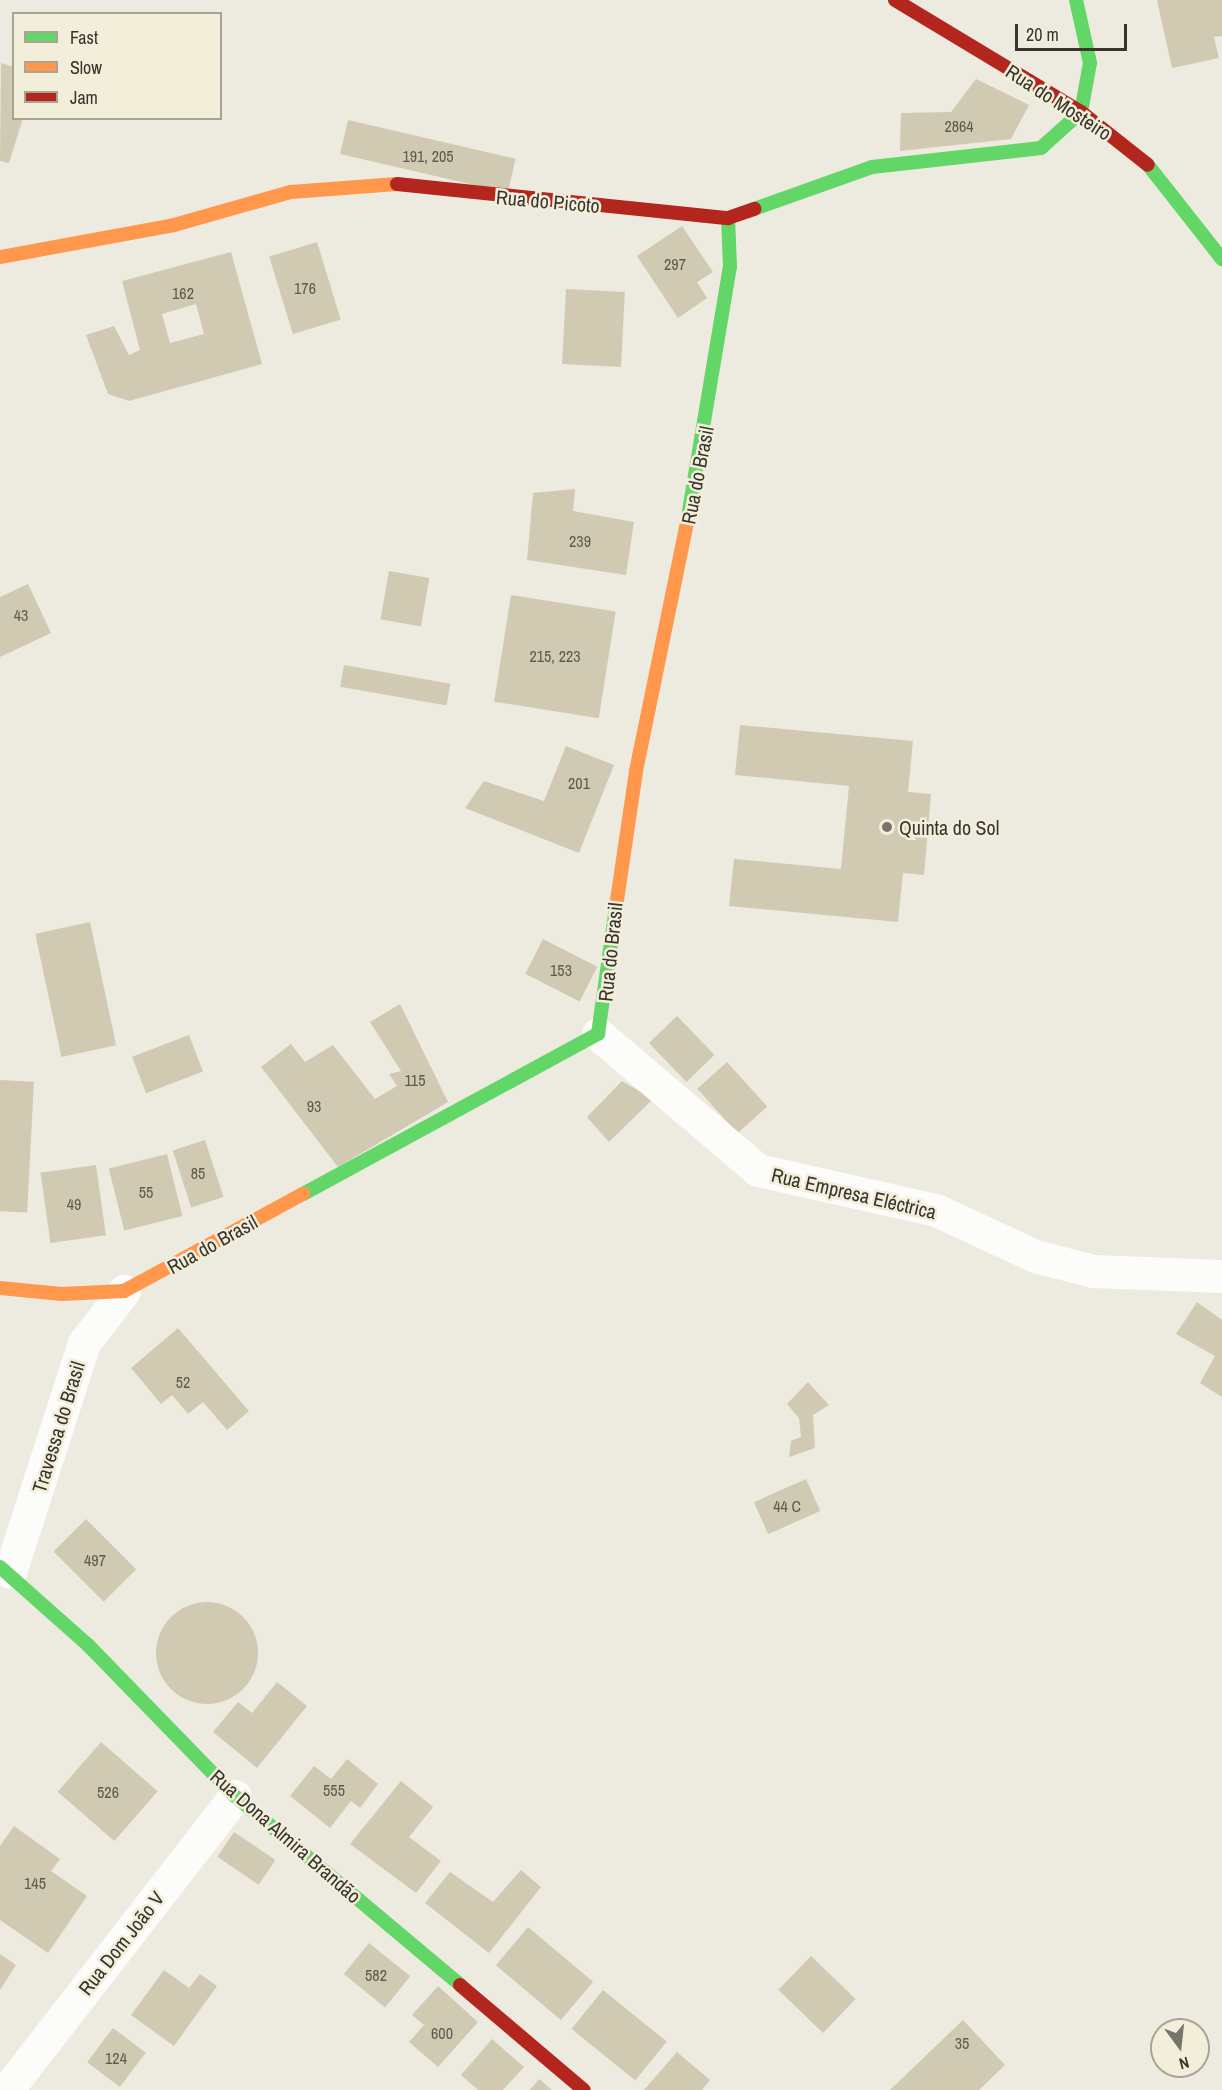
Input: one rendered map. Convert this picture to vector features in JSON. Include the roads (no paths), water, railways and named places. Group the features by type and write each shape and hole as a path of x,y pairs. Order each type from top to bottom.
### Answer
{"street":[{"name":"Rua do Mosteiro","path":"895,0 1081,112 1153,169 1222,259"},
{"path":"1076,0 1090,63 1081,112"},
{"name":"Rua do Picoto","path":"0,257 174,225 291,192 375,182 728,218 872,167 1041,148 1081,112"},
{"name":"Rua do Brasil","path":"0,1288 62,1294 124,1291 598,1034 636,771 709,411 730,267 728,218"},
{"name":"Rua Empresa Eléctrica","path":"598,1034 758,1170 936,1210 1035,1256 1093,1271 1222,1276"},
{"name":"Travessa do Brasil","path":"5,1570 84,1343 124,1291"},
{"name":"Rua Dona Almira Brandão","path":"5,1570 235,1796 584,2090"},
{"name":"Rua Dom João V","path":"8,2090 235,1796"}],"place":[{"name":"Quinta do Sol","path":"887,827"}]}
